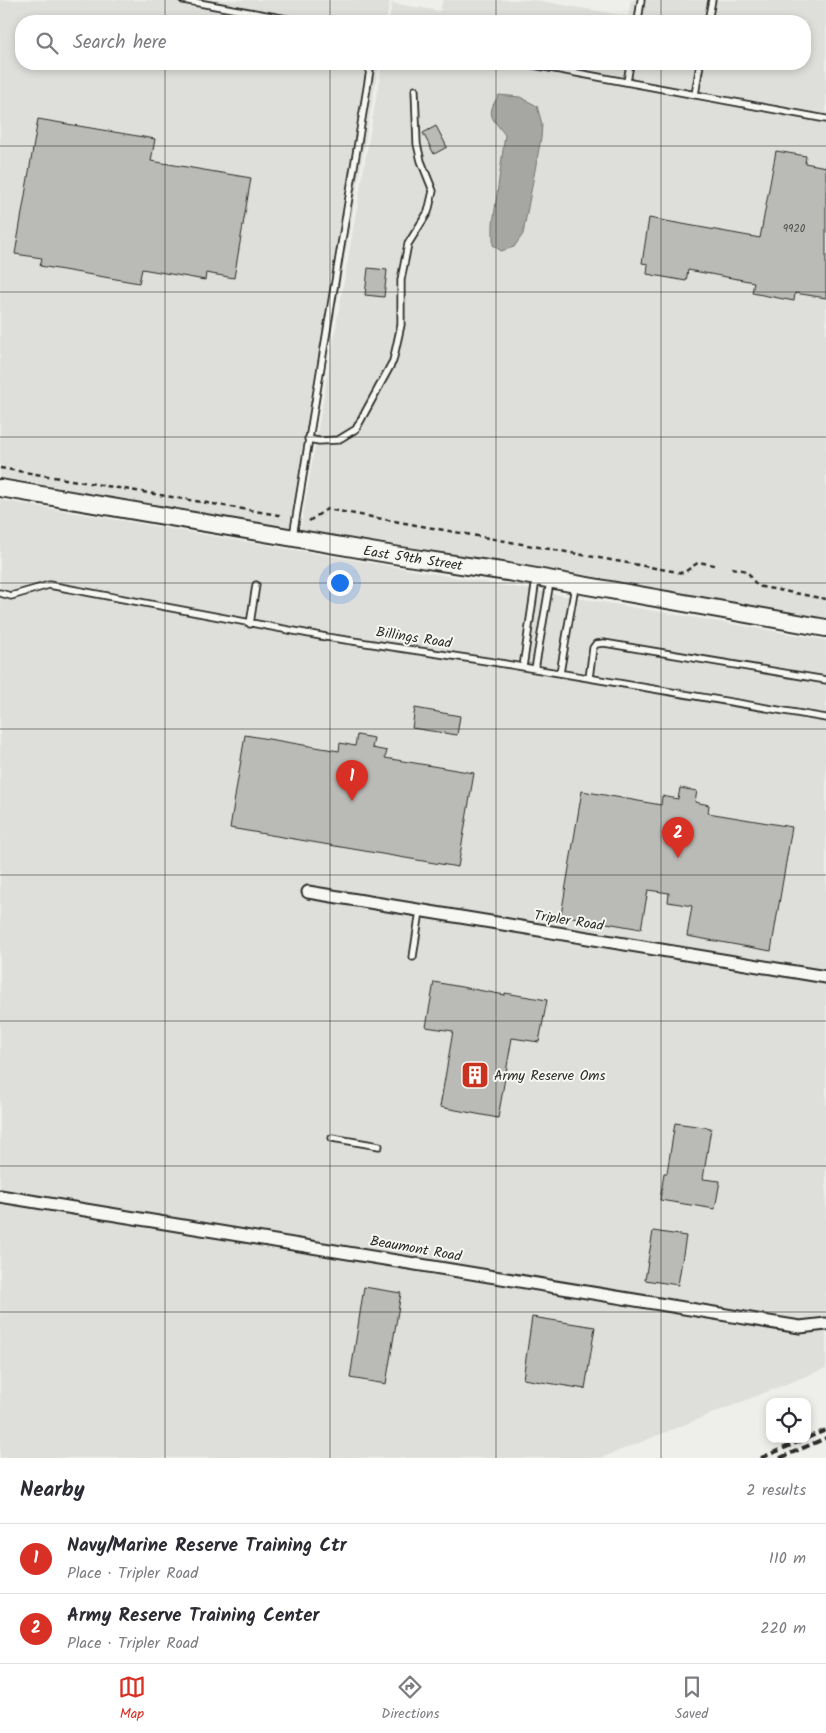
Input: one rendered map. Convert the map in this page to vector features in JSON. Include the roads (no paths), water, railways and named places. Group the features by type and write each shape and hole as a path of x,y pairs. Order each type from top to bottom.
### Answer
{"street":[{"name":"East 59th Street","path":"0,488 293,536 394,555 543,578 826,628"},
{"name":"Tripler Road","path":"308,892 826,977"},
{"name":"Beaumont Road","path":"0,1196 800,1327 826,1324"}],"lane":[{"path":"183,0 265,15"},
{"path":"639,15 641,0"},
{"path":"709,15 712,0"},
{"path":"293,536 370,70"},
{"path":"561,70 826,119"},
{"path":"627,82 629,70"},
{"path":"695,95 699,70"},
{"path":"308,439 319,441 338,440 356,429 393,361 401,325 401,280 408,244 428,212 433,191 417,144 415,90"},
{"path":"523,667 543,578"},
{"path":"535,669 543,578"},
{"path":"560,673 575,584"},
{"name":"Billings Road","path":"0,593 12,596 49,585 250,624 560,673 826,718"},
{"path":"250,624 256,585"},
{"path":"589,678 593,648 596,644 604,643 826,680"},
{"path":"413,957 420,911"},
{"path":"332,1138 379,1146"}],"railway":[{"path":"811,1436 826,1430"},
{"path":"780,1458 826,1438"},
{"path":"761,1458 796,1443"}],"place":[{"name":"Navy/Marine Reserve Training Ctr","path":"352,801"},
{"name":"Army Reserve Training Center","path":"678,858"},
{"name":"Army Reserve Oms","path":"475,1075"}]}
